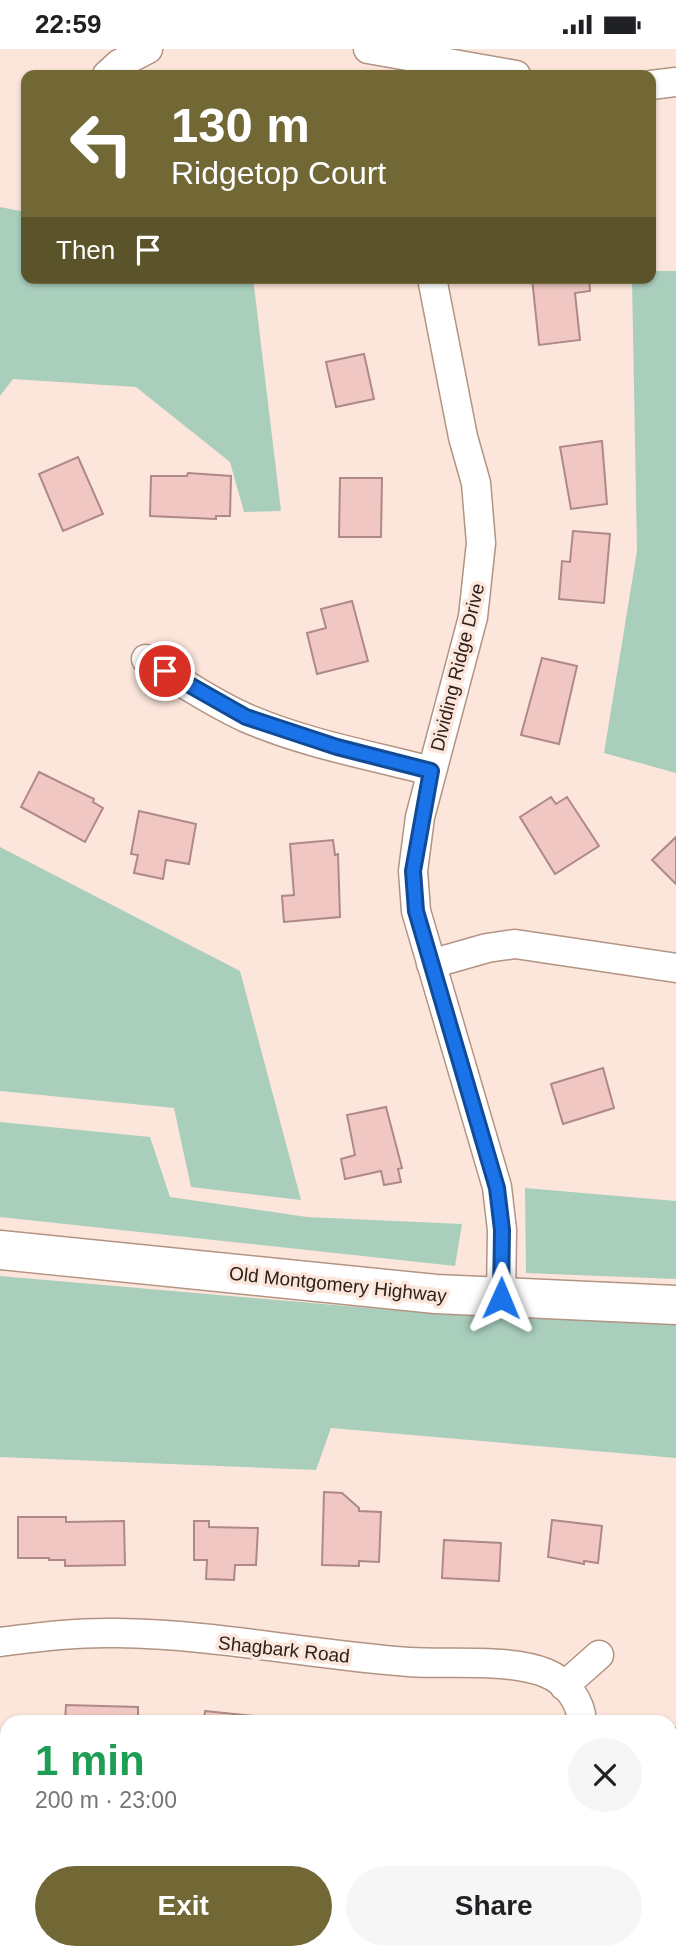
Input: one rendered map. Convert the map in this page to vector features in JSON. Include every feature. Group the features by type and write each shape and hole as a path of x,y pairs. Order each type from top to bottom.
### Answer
{"street":[{"path":"112,70 148,49"},
{"path":"368,49 493,70"},
{"path":"656,84 676,82"},
{"name":"Dividing Ridge Drive","path":"433,284 463,437 476,483 481,543 473,617 431,771 413,871 416,911 497,1188 502,1230 501,1298"},
{"path":"146,659 203,695 246,717 337,747 431,771"},
{"path":"431,964 487,948 515,944 676,968"},
{"name":"Old Montgomery Highway","path":"0,1250 501,1298 676,1304"},
{"name":"Shagbark Road","path":"0,1642 58,1634 149,1635 408,1662 523,1667 548,1674 564,1686"},
{"path":"582,1715 574,1696 564,1686 599,1655"}],"green space":[{"path":"0,207 21,211 21,284 254,284 281,511 244,512 230,462 136,387 13,379 0,396"},
{"path":"656,271 676,271 676,773 604,753 637,551 632,284 656,284"},
{"path":"0,847 240,971 301,1200 191,1187 174,1108 0,1091"},
{"path":"0,1122 150,1137 170,1197 307,1217 462,1224 455,1266 0,1217"},
{"path":"525,1188 676,1201 676,1279 526,1273"},
{"path":"0,1276 439,1314 676,1322 676,1458 331,1428 316,1470 0,1457"}],"building":[{"path":"533,284 589,284 590,291 575,293 580,340 539,345"},
{"path":"364,354 374,399 336,407 326,362"},
{"path":"602,441 607,504 571,509 560,447"},
{"path":"78,457 103,514 63,531 39,474"},
{"path":"188,473 231,476 230,516 216,516 216,519 150,516 151,476 187,476"},
{"path":"340,478 382,478 381,537 339,537"},
{"path":"573,531 610,534 604,603 559,599 562,561 570,562"},
{"path":"352,601 368,661 317,674 307,633 326,628 321,609"},
{"path":"542,658 577,666 559,744 521,735"},
{"path":"39,772 94,799 93,802 103,808 85,842 21,807"},
{"path":"551,797 556,804 567,797 599,846 555,874 520,817"},
{"path":"139,811 196,824 189,864 166,860 163,879 134,873 138,855 131,854"},
{"path":"676,837 676,884 652,860"},
{"path":"333,840 335,855 338,854 340,917 284,922 282,896 294,895 290,844"},
{"path":"603,1068 614,1108 563,1124 551,1084"},
{"path":"386,1107 402,1168 398,1169 401,1182 384,1185 381,1171 345,1179 341,1159 355,1155 347,1115"},
{"path":"324,1492 342,1493 359,1511 381,1512 379,1562 359,1561 359,1566 322,1565"},
{"path":"18,1517 66,1517 66,1522 124,1521 125,1565 65,1566 65,1560 18,1558"},
{"path":"552,1520 602,1526 598,1563 584,1561 584,1564 548,1557"},
{"path":"194,1521 209,1521 209,1527 258,1528 256,1565 235,1565 234,1580 206,1579 207,1560 194,1560"},
{"path":"444,1540 501,1543 499,1581 442,1578"},
{"path":"66,1705 138,1707 138,1715 65,1715"},
{"path":"205,1711 244,1715 205,1715"}],"route":[{"path":"165,671 203,695 246,717 337,747 431,771 420,817 413,871 416,911 497,1188 502,1230 501,1298"}]}
